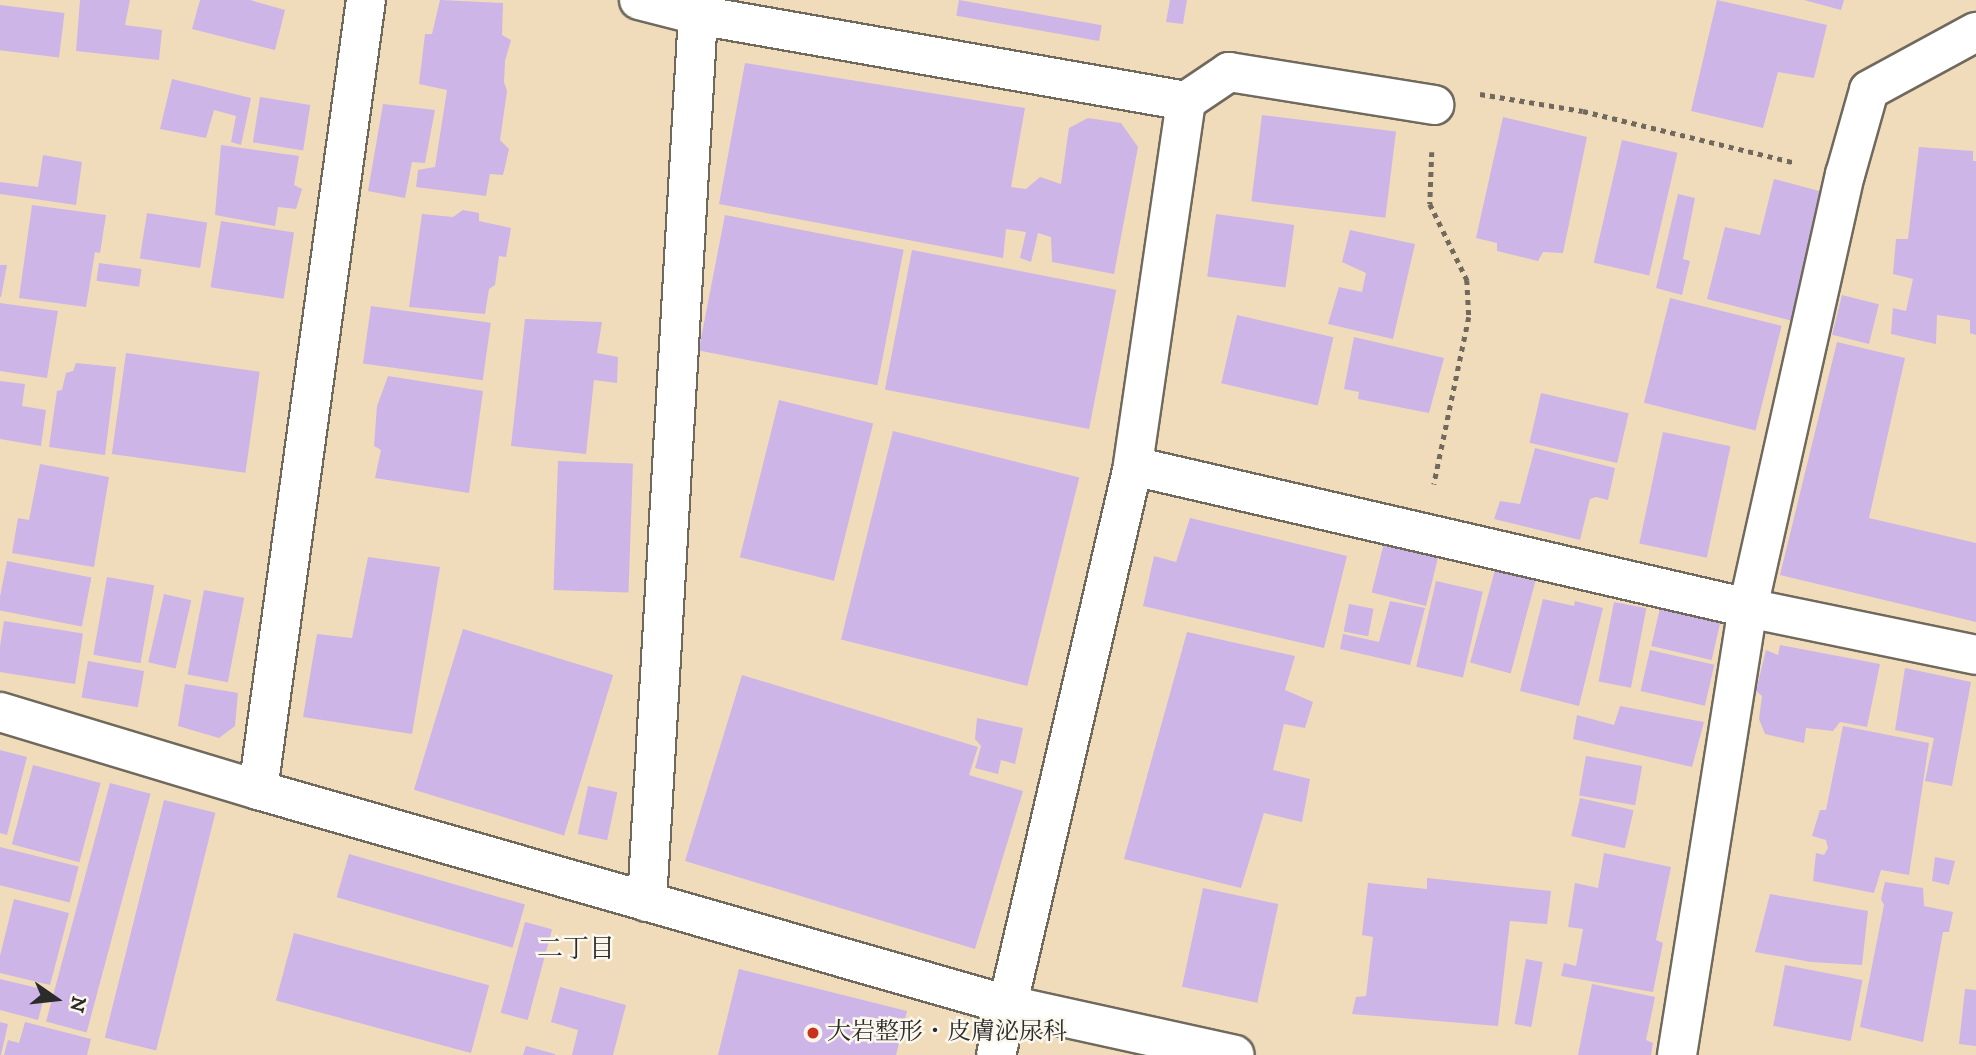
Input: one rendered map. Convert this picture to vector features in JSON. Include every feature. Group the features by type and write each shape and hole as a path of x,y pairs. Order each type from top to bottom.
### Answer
{"street":[{"path":"258,790 366,0"},
{"path":"639,0 698,15 1186,101 1229,72 1434,105"},
{"path":"647,902 698,15"},
{"path":"1677,1055 1748,608 1845,175 1869,90 1976,32"},
{"path":"996,1055 1133,466 1186,101"},
{"path":"1133,466 1748,608 1976,655"},
{"path":"0,712 258,790 1008,1005 1235,1055"}],"path":[{"path":"1424,532 1469,317 1467,280 1430,204 1435,87 1583,111 1845,175"}],"building":[{"path":"80,0 130,0 125,25 162,30 159,60 76,51"},
{"path":"200,0 250,0 285,10 275,50 192,29"},
{"path":"440,0 503,3 502,35 511,40 505,61 504,82 507,91 500,140 509,149 503,175 490,174 486,196 416,187 418,170 435,167 447,90 419,84 425,34 432,34"},
{"path":"959,0 1102,25 1099,41 956,16"},
{"path":"1170,0 1187,0 1183,24 1166,22"},
{"path":"1717,0 1827,25 1814,78 1778,72 1763,128 1691,111"},
{"path":"1804,0 1844,0 1841,10"},
{"path":"0,5 65,13 59,58 0,50"},
{"path":"745,63 1025,108 1011,187 1026,189 1040,177 1061,184 1069,128 1088,118 1121,123 1138,147 1114,274 1052,262 1051,237 1038,233 1031,262 1020,258 1026,232 1006,229 1003,258 719,204"},
{"path":"172,79 251,98 241,145 231,142 236,116 214,110 206,138 160,129"},
{"path":"260,97 310,105 303,150 253,142"},
{"path":"383,104 435,110 425,163 412,162 405,198 368,191"},
{"path":"1262,115 1396,131 1385,218 1251,201"},
{"path":"1503,117 1587,137 1563,253 1543,252 1538,261 1497,251 1497,243 1476,238"},
{"path":"1622,140 1678,153 1649,276 1594,263"},
{"path":"221,145 299,156 294,185 302,189 296,209 278,207 275,226 215,215"},
{"path":"1919,147 1973,151 1973,161 1976,161 1976,335 1970,333 1970,320 1937,315 1936,344 1891,334 1893,308 1906,311 1913,279 1893,274 1896,239 1908,239"},
{"path":"43,155 82,162 76,205 0,194 0,182 38,187"},
{"path":"1774,179 1823,192 1793,321 1707,299 1725,227 1760,235"},
{"path":"1678,194 1695,198 1683,259 1690,261 1682,295 1656,288"},
{"path":"32,205 106,215 100,253 95,252 86,307 19,298"},
{"path":"463,210 479,213 479,221 511,228 506,257 499,256 495,285 489,289 485,314 409,307 422,214 453,217"},
{"path":"147,213 207,223 200,268 140,258"},
{"path":"1216,214 1294,225 1285,287 1207,276"},
{"path":"725,215 904,250 877,385 699,350"},
{"path":"221,221 294,233 284,299 211,287"},
{"path":"1350,230 1415,244 1393,339 1328,324 1339,287 1362,292 1366,273 1342,262"},
{"path":"912,250 1116,290 1089,429 885,389"},
{"path":"99,263 142,269 139,287 96,281"},
{"path":"0,265 7,265 1,297 0,297"},
{"path":"1842,295 1879,304 1869,344 1832,335"},
{"path":"1670,298 1782,326 1755,431 1644,403"},
{"path":"0,303 58,311 47,378 0,371"},
{"path":"371,306 491,323 483,380 363,363"},
{"path":"1237,315 1333,337 1318,405 1221,383"},
{"path":"525,319 602,322 597,353 618,357 617,383 594,380 586,454 511,446"},
{"path":"1354,337 1444,358 1429,413 1358,399 1359,392 1344,389"},
{"path":"1837,342 1905,358 1869,518 1976,543 1976,622 1780,575"},
{"path":"126,353 260,372 245,473 112,454"},
{"path":"76,363 116,367 105,455 49,447 57,391 62,390 66,373 73,371"},
{"path":"388,376 483,391 469,493 375,478 381,450 374,446 377,406"},
{"path":"0,381 25,384 22,406 46,410 41,446 0,439"},
{"path":"1541,393 1629,413 1617,463 1530,443"},
{"path":"779,400 873,423 834,581 740,557"},
{"path":"893,431 1079,477 1027,686 841,640"},
{"path":"1663,432 1730,446 1707,558 1639,544"},
{"path":"1535,448 1615,468 1608,500 1596,497 1590,499 1580,540 1494,519 1500,501 1520,504"},
{"path":"558,461 633,464 628,593 553,590"},
{"path":"40,464 109,477 94,567 12,553 18,518 29,520"},
{"path":"1190,518 1347,556 1324,648 1143,606 1154,556 1176,562"},
{"path":"1384,543 1438,557 1426,606 1372,592"},
{"path":"368,557 440,567 412,734 303,717 317,634 352,638"},
{"path":"7,561 91,577 82,626 0,611"},
{"path":"1496,566 1537,577 1511,673 1470,663"},
{"path":"107,577 154,585 141,663 93,655"},
{"path":"1436,581 1483,592 1463,678 1416,667"},
{"path":"204,590 244,598 228,682 188,674"},
{"path":"164,594 191,600 176,669 148,662"},
{"path":"1543,599 1574,606 1575,601 1603,608 1579,706 1520,691"},
{"path":"1390,601 1425,608 1410,665 1340,649 1343,634 1379,642"},
{"path":"1614,602 1646,608 1631,688 1599,682"},
{"path":"1349,604 1374,609 1368,636 1344,631"},
{"path":"1660,608 1720,622 1712,660 1651,646"},
{"path":"4,621 83,634 75,684 0,672"},
{"path":"463,629 613,675 564,836 414,790"},
{"path":"1187,632 1295,656 1285,690 1313,702 1305,728 1284,724 1273,770 1310,779 1302,822 1264,813 1241,888 1124,859"},
{"path":"1780,645 1880,664 1867,727 1840,722 1833,731 1806,728 1804,743 1765,734 1759,719 1762,696 1756,691 1766,650 1778,655"},
{"path":"1650,650 1714,665 1705,706 1641,691"},
{"path":"88,661 144,671 138,707 82,697"},
{"path":"1905,668 1971,682 1952,786 1925,781 1934,738 1895,730"},
{"path":"742,675 978,747 969,775 1023,791 975,949 685,861"},
{"path":"185,684 238,693 235,726 219,738 178,726"},
{"path":"1620,706 1704,722 1692,767 1573,739 1577,715 1614,725"},
{"path":"977,718 1023,728 1015,764 1001,760 998,774 975,768 981,746 975,739"},
{"path":"1843,726 1929,743 1909,875 1881,870 1874,893 1813,881 1816,853 1824,855 1828,848 1826,840 1812,836 1820,810 1826,810"},
{"path":"0,750 27,757 7,835 0,833"},
{"path":"1586,756 1642,766 1635,805 1579,795"},
{"path":"33,765 101,783 79,862 12,844"},
{"path":"110,783 151,794 87,1032 46,1022"},
{"path":"588,786 617,792 607,840 578,834"},
{"path":"1580,798 1634,810 1625,848 1571,836"},
{"path":"164,800 215,813 156,1051 105,1038"},
{"path":"0,847 79,867 70,902 0,885"},
{"path":"1604,853 1671,867 1656,940 1663,943 1653,992 1561,976 1564,963 1576,966 1583,929 1568,927 1575,883 1598,888"},
{"path":"349,854 525,904 513,948 337,897"},
{"path":"1935,857 1955,861 1949,885 1932,881"},
{"path":"1427,878 1551,891 1547,924 1510,921 1498,1026 1352,1014 1356,997 1366,996 1373,937 1362,935 1368,883 1427,889"},
{"path":"1885,882 1923,888 1924,906 1953,912 1949,932 1943,932 1923,1042 1860,1027 1884,905 1881,899"},
{"path":"1203,888 1278,904 1257,1003 1182,987"},
{"path":"1770,894 1868,911 1862,965 1811,962 1755,952"},
{"path":"14,899 69,913 50,985 0,973 0,956"},
{"path":"525,922 552,929 528,1020 501,1013"},
{"path":"294,933 489,985 471,1053 276,1001"},
{"path":"1526,959 1543,962 1531,1027 1515,1024"},
{"path":"1785,965 1863,980 1851,1041 1773,1026"},
{"name":"大岩整形・皮膚泌尿科","path":"739,969 907,1011 896,1055 718,1055"},
{"path":"0,979 46,990 38,1020 0,1010"},
{"path":"1592,984 1655,997 1646,1040 1653,1043 1651,1055 1578,1055"},
{"path":"560,987 626,1005 613,1055 572,1055 578,1030 551,1022"},
{"path":"1965,989 1976,990 1976,1046 1959,1044"},
{"path":"0,1022 8,1024 1,1055 0,1055"},
{"path":"25,1022 91,1039 87,1055 4,1055 8,1040 19,1043"},
{"path":"526,1046 555,1054 555,1055 523,1055"}],"place":[{"name":"大岩整形・皮膚泌尿科","path":"813,1033"}],"district":[{"name":"二丁目","path":"576,950"}]}
